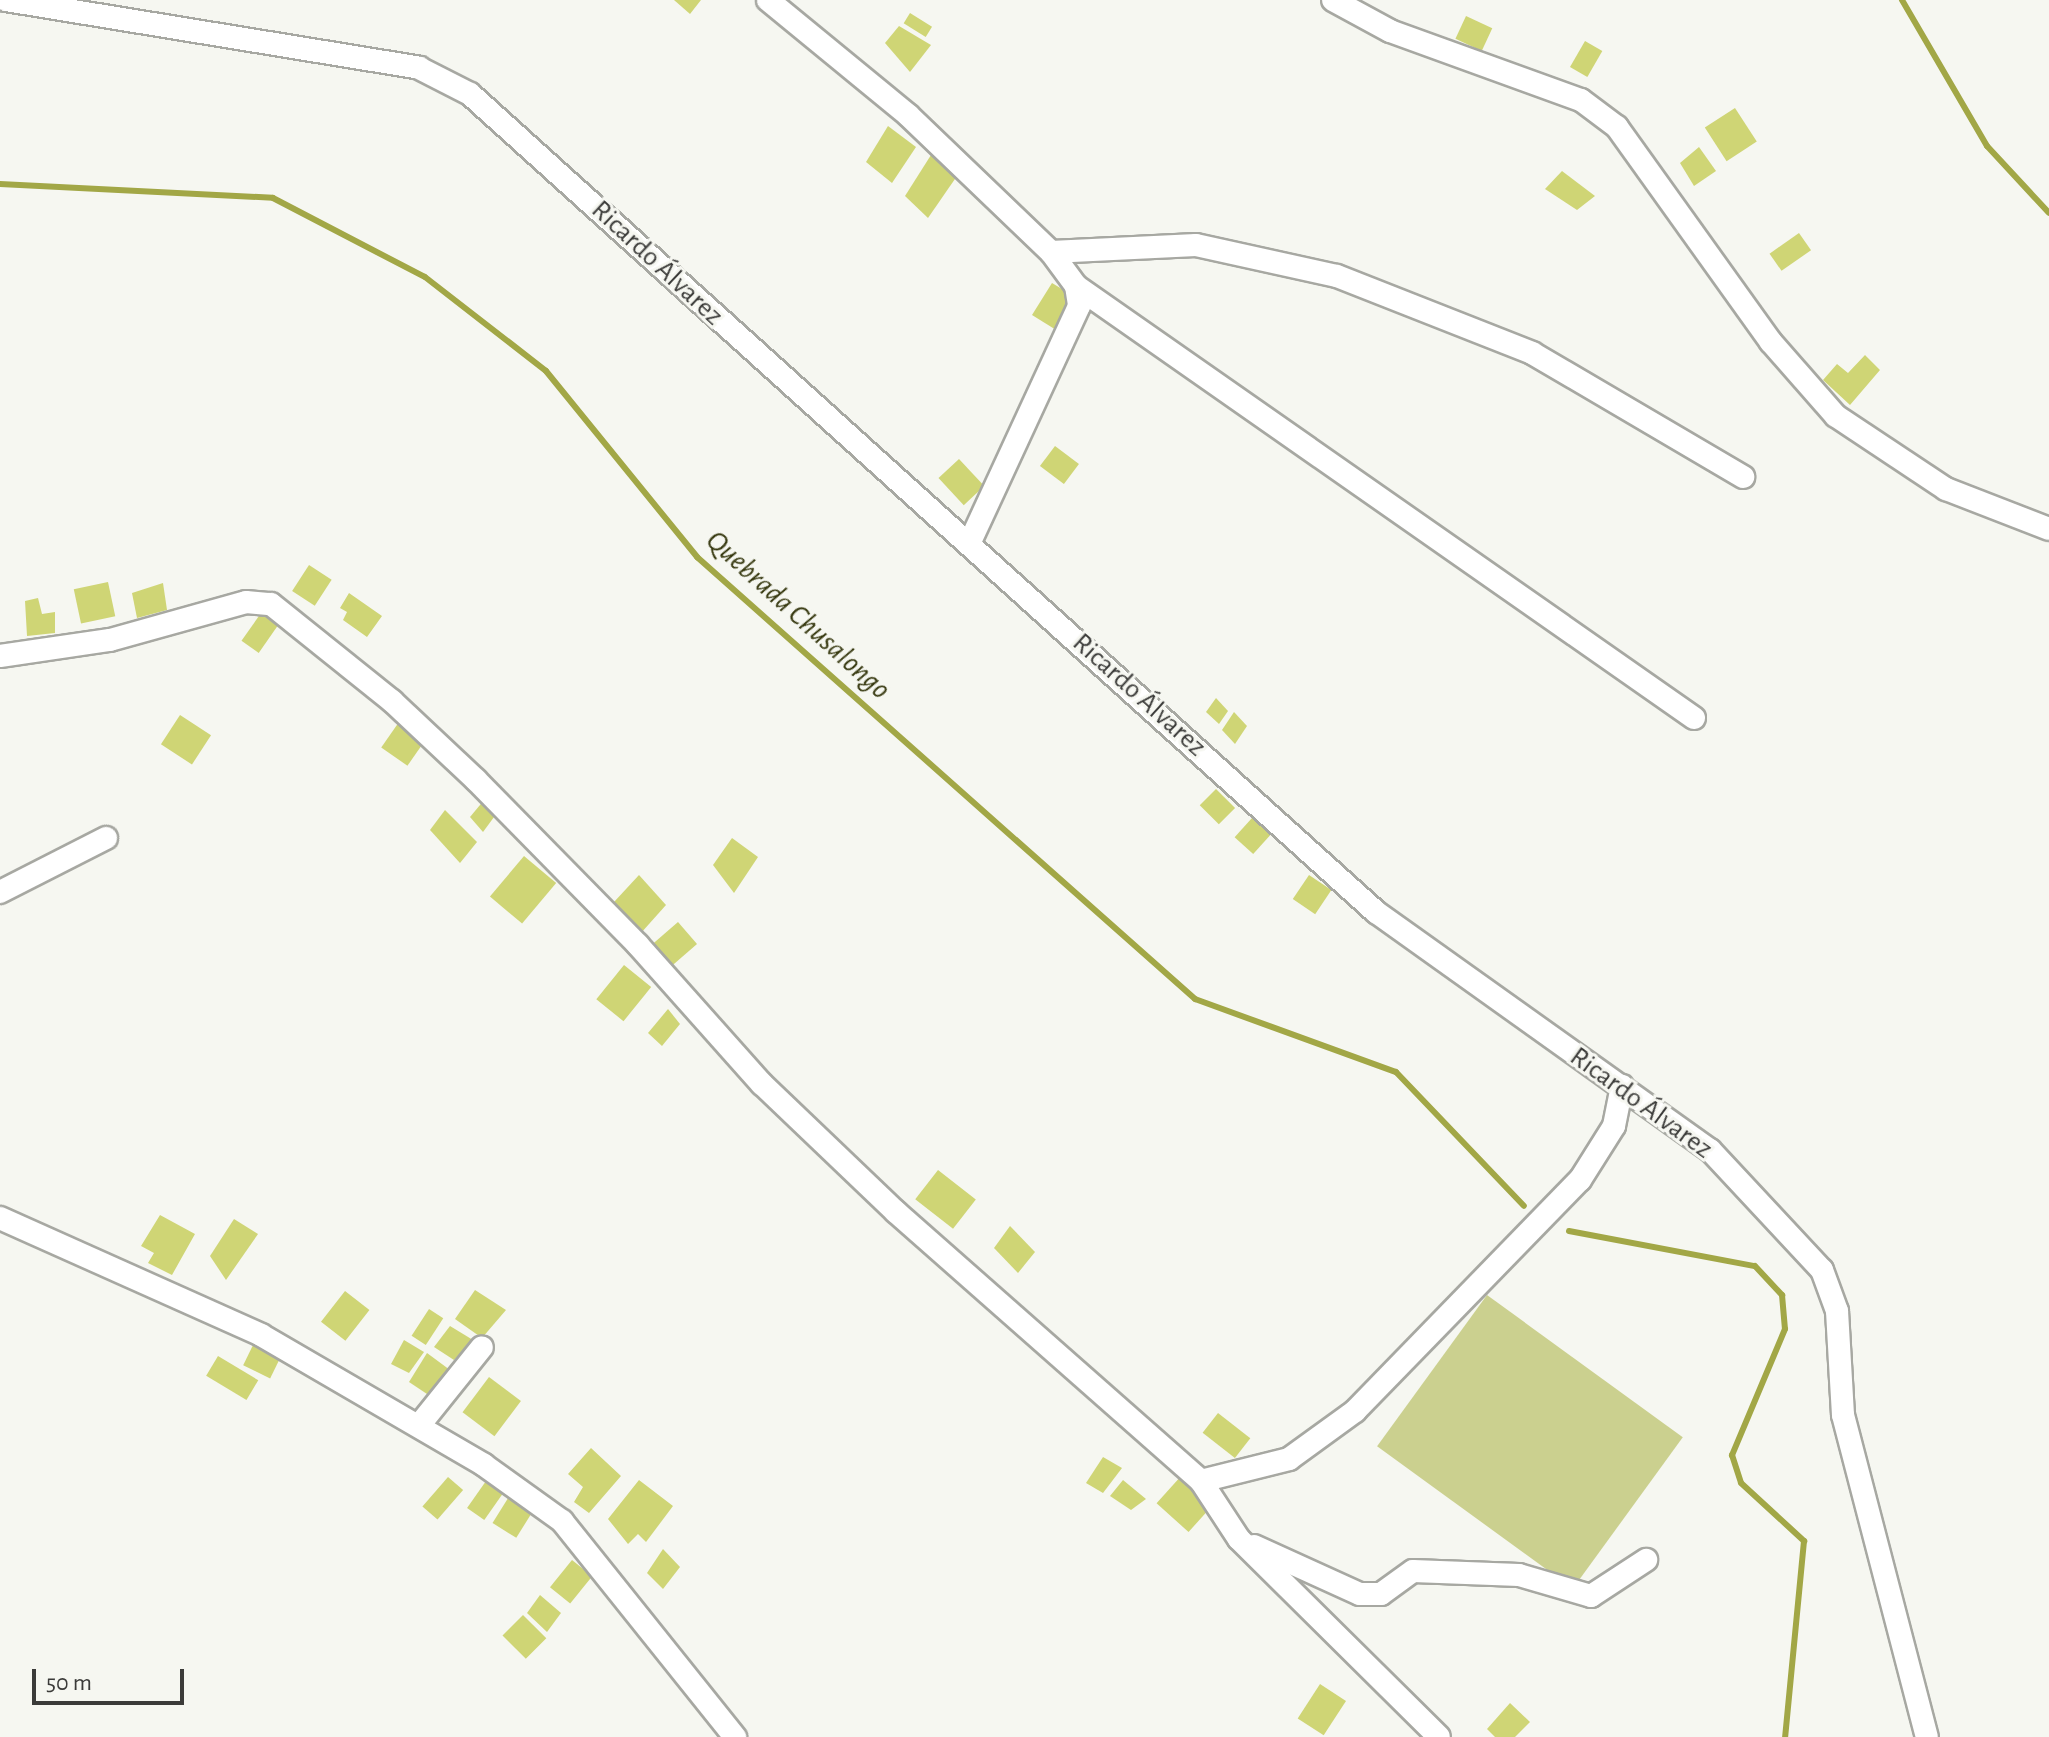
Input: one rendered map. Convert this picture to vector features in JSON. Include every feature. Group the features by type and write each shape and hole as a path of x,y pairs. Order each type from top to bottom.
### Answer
{"street":[{"name":"Ricardo Álvarez","path":"6,0 442,77 470,94 827,420 970,542 1376,912 1478,990 1622,1086 1710,1150 1822,1270 1837,1311 1843,1415 1927,1737"},
{"path":"768,0 908,115 1051,252 1076,286 1694,718"},
{"path":"1333,0 1390,31 1518,72 1581,100 1617,127 1771,342 1836,416 1946,489 2049,529"},
{"path":"1051,252 1196,245 1337,276 1532,353 1743,477"},
{"path":"970,542 1079,306 1076,286"},
{"path":"0,656 110,640 246,602 271,604 392,701 476,780 638,945 762,1084 896,1212 1201,1481 1239,1539 1439,1737"},
{"path":"0,892 106,838"},
{"path":"1201,1481 1289,1459 1355,1411 1580,1180 1614,1126 1622,1086"},
{"path":"0,1218 261,1335 421,1423 562,1521 735,1737"},
{"path":"421,1423 482,1347"},
{"path":"1239,1539 1360,1594 1381,1594 1413,1571 1519,1575 1591,1596 1646,1560"}],"green space":[{"path":"1487,1295 1683,1437 1573,1589 1377,1446"}],"building":[{"path":"674,0 701,0 690,14"},
{"path":"910,13 932,27 926,37 904,23"},
{"path":"1466,16 1492,28 1482,51 1455,39"},
{"path":"899,26 931,45 910,72 885,43"},
{"path":"1585,41 1602,51 1587,77 1570,67"},
{"path":"1735,108 1757,142 1727,161 1705,128"},
{"path":"888,126 916,147 892,183 866,162"},
{"path":"1699,147 1716,171 1694,186 1680,163"},
{"path":"931,155 957,176 928,218 905,196"},
{"path":"1562,171 1595,196 1577,210 1545,189"},
{"path":"1799,233 1811,250 1782,271 1770,254"},
{"path":"1052,283 1077,298 1061,333 1032,315"},
{"path":"1865,355 1880,370 1850,405 1823,380 1837,364 1848,373"},
{"path":"1055,446 1079,464 1064,484 1040,466"},
{"path":"959,459 984,486 964,505 939,478"},
{"path":"309,565 332,580 315,606 292,591"},
{"path":"108,582 115,616 81,624 74,589"},
{"path":"163,583 167,610 137,618 132,593"},
{"path":"349,593 382,616 367,637 343,620 347,612 340,608"},
{"path":"38,598 42,614 55,612 55,633 27,636 25,601"},
{"path":"261,613 278,625 259,653 241,641"},
{"path":"1216,698 1228,711 1219,724 1206,712"},
{"path":"1234,712 1247,726 1235,744 1222,730"},
{"path":"180,715 211,735 192,765 161,744"},
{"path":"399,722 425,740 407,766 381,747"},
{"path":"1216,789 1235,808 1219,824 1200,805"},
{"path":"485,799 497,813 483,832 470,817"},
{"path":"445,810 477,842 460,863 430,830"},
{"path":"1252,818 1271,835 1253,854 1235,837"},
{"path":"732,838 758,857 734,893 713,865"},
{"path":"524,856 556,883 522,924 490,897"},
{"path":"639,875 666,905 641,933 614,902"},
{"path":"1309,875 1331,890 1315,914 1293,899"},
{"path":"678,922 697,944 671,966 652,944"},
{"path":"624,965 651,987 624,1021 596,999"},
{"path":"668,1009 680,1024 662,1046 648,1033"},
{"path":"938,1170 976,1200 953,1229 915,1199"},
{"path":"160,1215 195,1234 172,1275 148,1263 154,1253 141,1246"},
{"path":"234,1219 258,1234 226,1280 210,1256"},
{"path":"1010,1226 1035,1252 1018,1273 994,1248"},
{"path":"475,1290 506,1310 482,1338 455,1319"},
{"path":"345,1291 369,1310 345,1341 321,1322"},
{"path":"429,1309 443,1318 426,1345 412,1336"},
{"path":"450,1326 473,1340 454,1360 434,1347"},
{"path":"404,1340 424,1352 409,1373 391,1364"},
{"path":"255,1341 282,1354 270,1378 243,1365"},
{"path":"427,1353 450,1370 430,1396 409,1382"},
{"path":"218,1356 258,1380 246,1400 206,1376"},
{"path":"489,1377 521,1401 494,1436 463,1412"},
{"path":"1218,1413 1250,1438 1235,1458 1203,1433"},
{"path":"591,1448 621,1476 589,1513 574,1502 583,1487 568,1474"},
{"path":"1103,1457 1122,1468 1103,1493 1086,1483"},
{"path":"1182,1475 1214,1504 1189,1532 1157,1503"},
{"path":"448,1477 463,1490 438,1520 422,1506"},
{"path":"639,1480 673,1506 646,1542 638,1534 628,1544 608,1519"},
{"path":"1123,1480 1146,1499 1131,1510 1110,1496"},
{"path":"486,1481 503,1493 484,1520 467,1508"},
{"path":"510,1495 534,1510 516,1538 493,1523"},
{"path":"663,1549 680,1567 663,1589 647,1573"},
{"path":"572,1560 592,1576 570,1604 550,1587"},
{"path":"540,1595 561,1613 547,1632 527,1613"},
{"path":"523,1615 546,1638 526,1659 502,1636"},
{"path":"1320,1684 1346,1701 1324,1735 1298,1718"},
{"path":"1510,1703 1530,1722 1515,1737 1495,1737 1487,1729"}],"waterway":[{"path":"1902,0 1987,146 2049,213"},
{"name":"Quebrada Chusalongo","path":"0,184 273,198 425,277 546,371 697,557 1195,999 1396,1072 1524,1206"},
{"name":"Quebrada Chusalongo","path":"1569,1231 1755,1266 1782,1295 1785,1329 1732,1455 1741,1483 1804,1541 1785,1737"}]}
